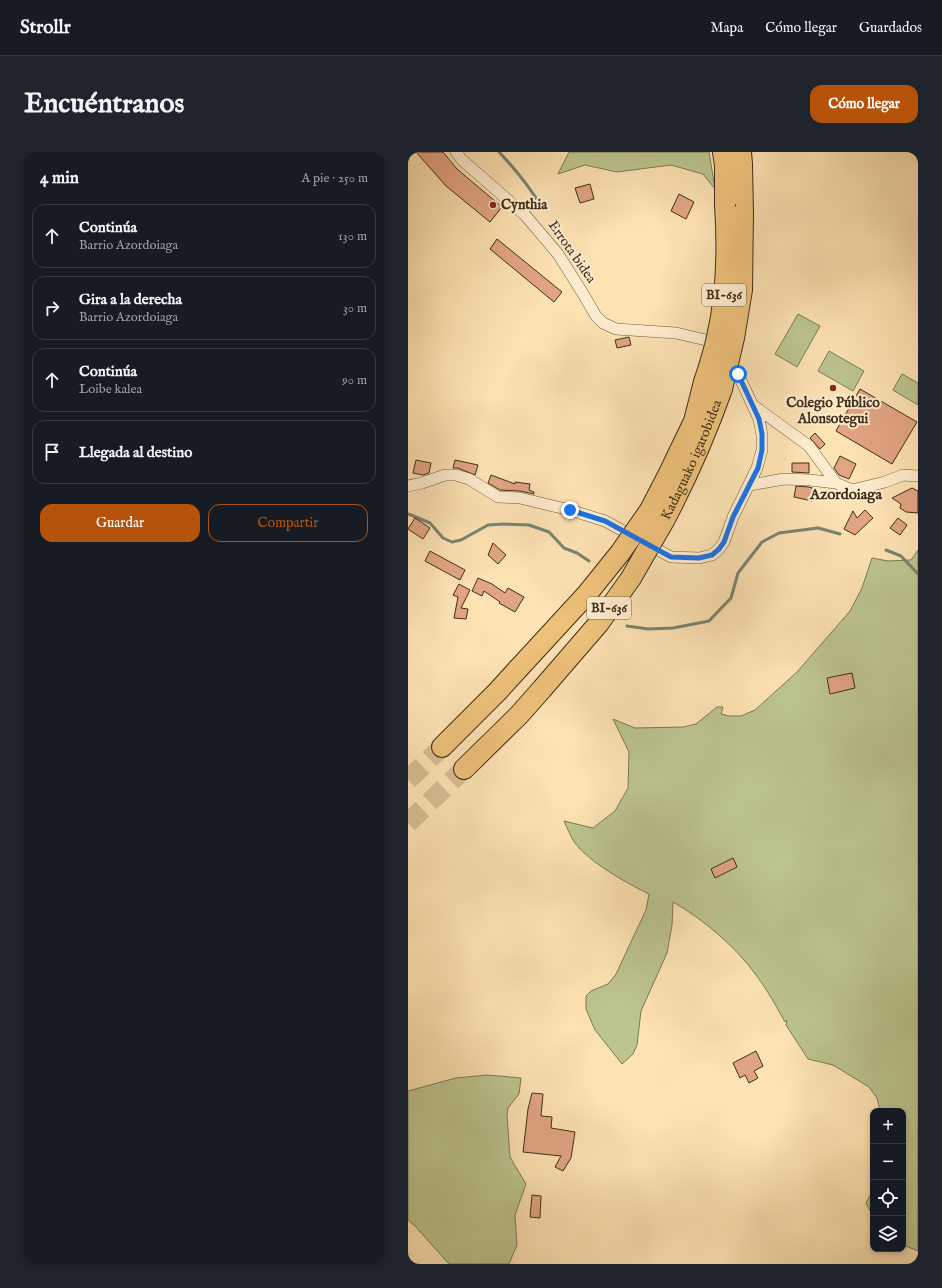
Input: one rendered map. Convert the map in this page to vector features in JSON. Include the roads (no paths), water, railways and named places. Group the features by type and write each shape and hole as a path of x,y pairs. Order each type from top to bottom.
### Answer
{"highway":[{"name":"Kadaguako igarobidea","path":"713,385 717,337 725,287 727,258 725,165 723,152"},
{"name":"Kadaguako igarobidea","path":"464,769 519,715 542,689 599,623 631,578 658,515 670,473 734,338 742,290 743,213 741,152"},
{"name":"Kadaguako igarobidea","path":"442,747 498,691 587,594 620,554 658,515"}],"street":[{"name":"Errota bidea","path":"408,486 422,483 444,474 456,475 469,479 498,497 520,498 570,510 605,521 671,557 699,558 712,555 724,542 733,517 758,468 762,450 762,434 759,419 738,374 722,352 706,340 676,333 616,330 603,323 596,316 558,254 534,225 525,215 462,160 456,152"},
{"path":"752,405 809,446 836,483"},
{"path":"750,485 784,479 810,480 836,483 852,490 903,476 918,476"}],"waterway":[{"path":"499,152 521,177 540,205"},
{"path":"408,514 430,523 443,538 452,542 461,540 488,525 529,525 549,532 564,548 577,553 589,561"},
{"path":"627,626 648,629 673,628 709,621 731,598 738,573 762,542 779,533 818,528 840,534"},
{"path":"886,550 901,556 918,574"}],"tunnel":[{"path":"408,780 442,747"},
{"path":"408,823 464,769"}],"place":[{"name":"Cynthia","path":"493,205"},
{"name":"Colegio Público Alonsotegui","path":"833,388"}],"district":[{"name":"Azordoiaga","path":"846,494"}]}
